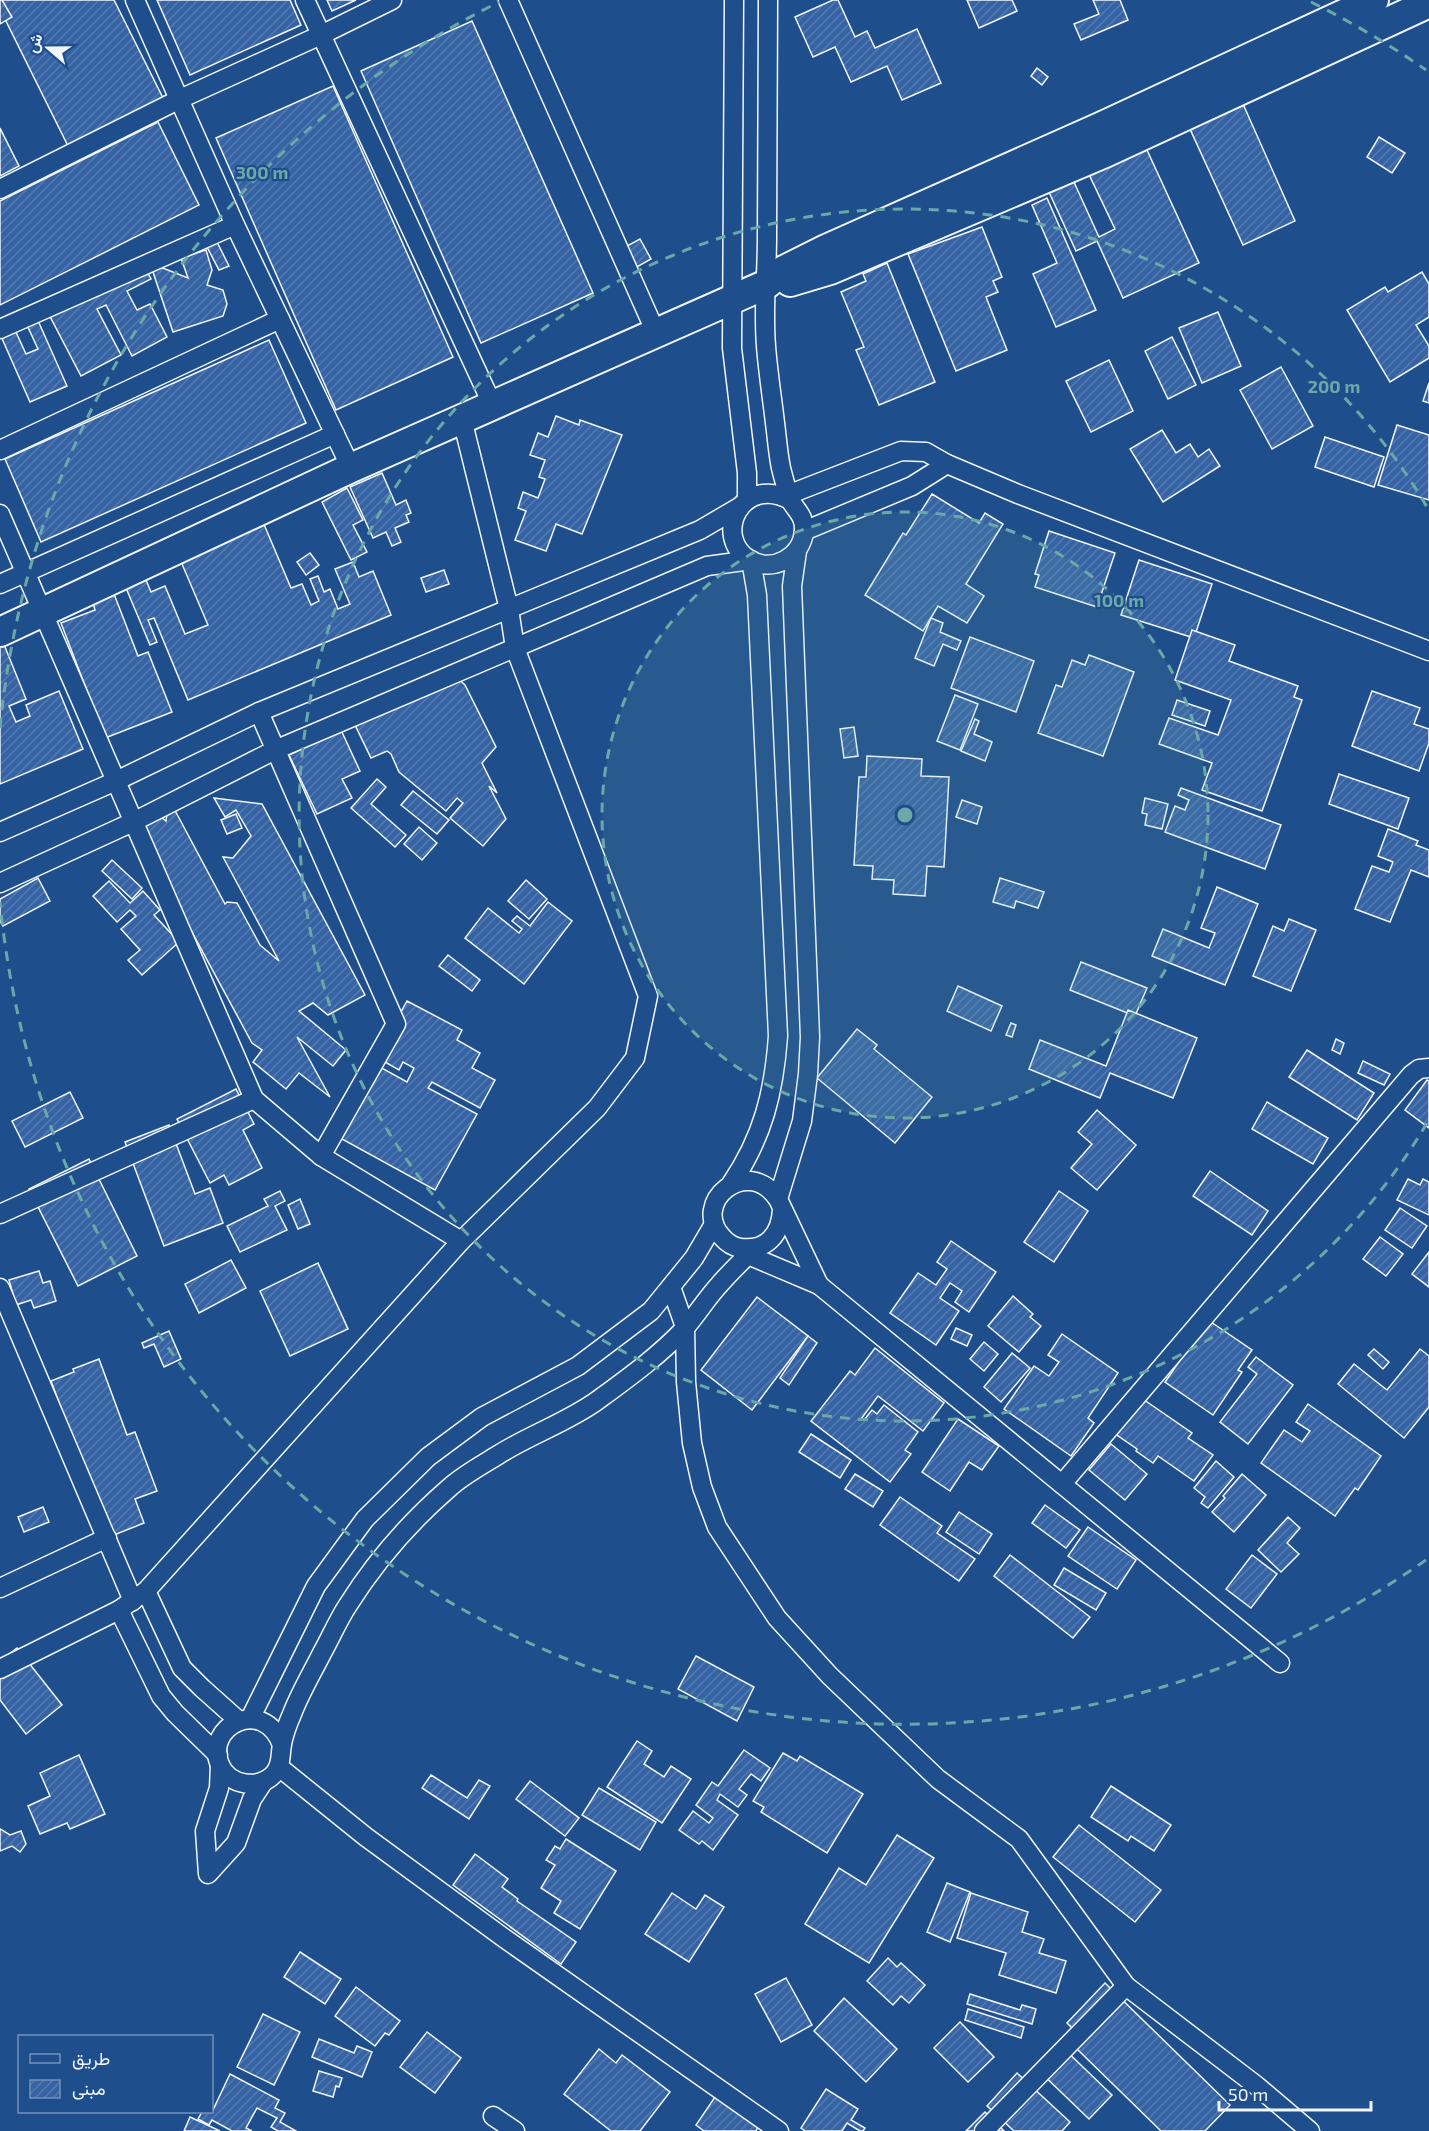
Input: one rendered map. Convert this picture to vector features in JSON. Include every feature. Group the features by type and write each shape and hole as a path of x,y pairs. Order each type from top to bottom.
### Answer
{"main road":[{"path":"0,632 351,468 767,284 784,270 826,249 1111,122 1374,0"},
{"path":"767,284 794,281 830,270 1107,153 1429,3"}],"street":[{"path":"135,0 236,225 351,468"},
{"path":"305,0 493,406"},
{"path":"0,189 180,99 392,0"},
{"path":"508,0 656,333"},
{"path":"734,0 732,348 747,473 744,503 735,516 734,535 741,552 750,560 762,564 776,564 787,560 797,551"},
{"path":"0,1288 133,1601 161,1696 234,1780 254,1784 273,1775 279,1767 282,1745 300,1696 348,1605 393,1544 450,1487 499,1454 595,1402 656,1356 685,1327 746,1250 772,1239 778,1230 782,1220 780,1204 801,1121 808,1074 810,1037 792,586 797,551 804,531 799,510 788,497 781,469 766,344 768,0"},
{"path":"0,329 236,225"},
{"path":"0,450 280,319"},
{"path":"0,1670 133,1601 461,1241 597,1108 635,1058 648,996 515,648 508,609 462,418"},
{"path":"0,584 335,434"},
{"path":"0,832 116,781 259,712 700,530 758,495 770,493 788,497 902,451 926,452 947,464 1029,498 1429,651"},
{"path":"804,531 912,486 947,464"},
{"path":"0,514 254,1100 321,1156 461,1241"},
{"path":"0,884 133,822 275,750 707,566 750,560"},
{"path":"750,560 757,595 778,1035 775,1071 757,1139 730,1184 715,1201 714,1224 727,1243 819,1285 1280,1664"},
{"path":"259,712 396,1024 321,1156"},
{"path":"1062,1484 1411,1075 1419,1069 1429,1068"},
{"path":"0,1214 254,1100"},
{"path":"730,1184 741,1180 752,1180 763,1183 772,1190 819,1285"},
{"path":"244,1720 316,1586 365,1519 428,1457 482,1417 578,1366 651,1311 694,1258 714,1224"},
{"path":"671,1287 685,1327 686,1382 692,1443 702,1487 717,1527 777,1618 830,1676 938,1779 1019,1839 1126,1986 1257,2086 1310,2131"},
{"path":"0,1588 107,1538"},
{"path":"133,1601 182,1668 201,1688 244,1720"},
{"path":"264,1781 252,1798 237,1843 208,1875 205,1831 219,1788 219,1744 223,1734 230,1726 244,1720 261,1721 271,1726 278,1734 282,1745"},
{"path":"279,1767 366,1837 458,1904 779,2131"},
{"path":"984,2131 1126,1986"},
{"path":"493,2116 515,2131"}],"building":[{"path":"0,0 114,0 163,98 68,146 0,9"},
{"path":"0,0 12,17 0,24"},
{"path":"157,0 290,0 301,25 190,75"},
{"path":"327,0 356,0 332,11"},
{"path":"833,0 838,0 855,37 867,31 875,48 917,29 941,83 902,100 887,66 851,82 835,47 813,57 795,17"},
{"path":"967,0 1012,0 1017,11 979,28"},
{"path":"1093,0 1120,0 1128,20 1081,40 1074,24 1099,14"},
{"path":"472,21 593,293 481,343 361,71"},
{"path":"1037,68 1048,77 1042,85 1031,76"},
{"path":"333,86 453,357 336,410 216,138"},
{"path":"1243,104 1295,221 1243,245 1190,129"},
{"path":"158,122 199,205 0,305 0,201"},
{"path":"0,128 19,166 0,176"},
{"path":"1141,137 1199,263 1123,298 1097,241 1076,251 1049,192 1073,180 1099,237 1115,229 1084,164"},
{"path":"1379,137 1405,153 1392,173 1367,157"},
{"path":"1047,198 1096,310 1056,327 1033,274 1057,263 1032,205"},
{"path":"982,227 1002,277 993,281 998,292 986,297 1007,350 956,371 908,254"},
{"path":"640,239 651,259 635,268 625,247"},
{"path":"217,242 229,266 219,270 207,247"},
{"path":"206,250 212,270 207,285 223,290 227,304 223,316 173,332 150,263 188,278 181,258"},
{"path":"140,258 151,279 127,291 137,310 150,304 167,337 132,356 106,305 97,309 121,355 81,376 43,303 105,272 107,276"},
{"path":"887,263 935,382 879,405 856,350 864,347 841,292 866,281 863,274"},
{"path":"1422,272 1429,284 1429,317 1416,325 1429,346 1429,358 1390,382 1347,310 1385,287 1388,292"},
{"path":"32,307 67,386 30,402 0,334 10,319 26,354 38,349 21,312"},
{"path":"1218,312 1241,366 1202,383 1179,328"},
{"path":"1172,337 1196,385 1168,399 1145,351"},
{"path":"269,340 306,423 41,542 5,459"},
{"path":"1109,360 1133,411 1091,432 1066,381"},
{"path":"1281,367 1313,426 1272,449 1240,390"},
{"path":"1429,383 1429,403 1423,401"},
{"path":"556,416 579,425 580,420 622,435 582,534 556,524 546,551 515,540 526,511 518,508 523,492 538,498 545,479 539,477 545,460 530,455 538,433 548,437"},
{"path":"1397,425 1429,435 1429,500 1378,485"},
{"path":"1162,430 1176,453 1190,444 1198,457 1209,449 1220,466 1163,502 1130,449"},
{"path":"1325,437 1384,457 1374,487 1315,467"},
{"path":"382,473 396,505 406,500 411,513 406,515 409,522 395,528 401,542 392,546 386,532 373,538 350,487"},
{"path":"347,488 363,520 353,525 367,552 351,560 322,502"},
{"path":"932,494 979,523 985,513 1003,524 966,584 984,596 967,623 938,606 923,631 865,595 903,533 906,535"},
{"path":"263,522 291,588 302,584 311,605 319,601 310,579 318,576 324,592 330,589 338,609 350,604 335,569 353,562 359,577 373,571 391,615 188,700 154,618 148,620 157,642 150,645 126,588 146,580 151,592 165,586 185,634 208,625 179,557"},
{"path":"1049,531 1115,553 1097,607 1035,587 1039,575 1035,574"},
{"path":"310,553 319,565 306,575 297,562"},
{"path":"1139,560 1212,584 1194,638 1121,615"},
{"path":"444,570 449,584 426,592 421,578"},
{"path":"114,594 138,656 148,652 172,712 105,738 61,623 95,610 93,603"},
{"path":"931,618 943,623 940,632 961,641 957,650 943,644 934,666 915,658"},
{"path":"1192,630 1235,645 1229,661 1298,686 1294,697 1302,700 1262,811 1202,790 1212,763 1159,744 1169,718 1218,735 1231,700 1175,680"},
{"path":"970,637 1034,661 1016,712 951,688"},
{"path":"3,642 26,699 9,706 16,722 30,716 26,705 59,691 83,749 0,784 0,643"},
{"path":"1089,655 1134,672 1103,756 1038,733 1056,685 1062,687 1072,660 1085,665"},
{"path":"454,675 465,685 496,747 482,763 497,793 489,786 506,819 483,846 450,818 463,803 457,798 446,811 399,772 391,754 387,751 371,758 356,727 359,723"},
{"path":"1372,691 1420,708 1414,724 1429,729 1429,743 1419,771 1352,746"},
{"path":"955,695 978,704 960,750 937,741"},
{"path":"1177,700 1210,711 1205,726 1172,715"},
{"path":"975,719 979,721 974,734 992,742 985,761 961,751"},
{"path":"854,727 858,756 844,758 840,729"},
{"path":"341,730 360,771 342,779 352,798 317,814 289,755"},
{"path":"867,756 922,759 921,776 949,777 944,867 927,866 925,896 893,894 894,880 872,879 873,866 854,865 859,777 866,777"},
{"path":"1339,774 1409,798 1398,829 1329,804"},
{"path":"377,779 386,787 371,804 406,835 395,847 351,808"},
{"path":"1181,788 1281,825 1265,869 1165,832 1175,806 1185,810 1189,800 1178,795"},
{"path":"413,791 449,820 437,834 401,805"},
{"path":"214,798 262,804 365,995 328,1015 313,1003 299,1011 346,1050 333,1066 297,1037 330,1097 299,1073 286,1089 253,1062 262,1050 252,1043 133,823 154,811 166,821 168,805 171,803 225,904 227,902 237,903 260,945 279,961 223,857 233,858 251,836 236,810 225,817"},
{"path":"1145,798 1168,804 1162,829 1145,825 1147,814 1142,813"},
{"path":"962,800 982,807 977,824 956,817"},
{"path":"236,814 242,828 227,834 221,820"},
{"path":"419,827 437,843 422,860 404,844"},
{"path":"1388,829 1418,841 1416,845 1429,850 1429,877 1411,870 1390,922 1355,909 1372,866 1389,872 1393,862 1378,856"},
{"path":"112,860 142,888 132,899 102,871"},
{"path":"38,878 50,901 3,926 0,921 0,899"},
{"path":"1000,878 1044,892 1038,908 1016,901 1014,908 993,902"},
{"path":"526,880 547,899 529,919 508,901"},
{"path":"109,881 130,903 143,891 160,910 154,915 179,942 142,975 128,960 140,950 121,929 136,916 130,910 117,922 93,896"},
{"path":"1217,887 1258,904 1225,985 1152,956 1163,929 1209,948 1215,933 1201,928"},
{"path":"548,902 572,921 524,984 465,938 488,908 519,933 522,929 512,921 517,916 530,926"},
{"path":"1289,919 1316,930 1291,991 1253,976 1273,926 1284,931"},
{"path":"448,955 480,980 472,991 439,966"},
{"path":"1081,962 1147,988 1135,1016 1070,990"},
{"path":"958,986 1002,1006 991,1031 947,1011"},
{"path":"407,1001 462,1030 457,1040 480,1053 472,1068 495,1080 480,1108 432,1082 428,1088 477,1114 435,1190 331,1133 369,1061 407,1082 414,1068 403,1062 399,1070 376,1057"},
{"path":"1128,1010 1197,1038 1173,1098 1110,1073 1100,1098 1029,1069 1040,1040 1106,1066"},
{"path":"1011,1023 1016,1025 1012,1037 1006,1035"},
{"path":"857,1029 877,1045 874,1049 932,1097 895,1143 817,1078"},
{"path":"1336,1039 1344,1043 1340,1054 1332,1050"},
{"path":"1307,1050 1374,1093 1357,1120 1289,1077"},
{"path":"1363,1061 1390,1074 1384,1085 1358,1073"},
{"path":"1427,1080 1429,1081 1429,1128 1405,1110"},
{"path":"236,1089 254,1124 243,1130 262,1168 229,1185 224,1175 210,1183 177,1119"},
{"path":"70,1092 83,1118 25,1147 12,1121"},
{"path":"1267,1102 1328,1138 1313,1164 1252,1129"},
{"path":"1097,1110 1136,1145 1097,1190 1071,1168 1092,1144 1078,1132"},
{"path":"169,1125 195,1194 210,1188 223,1223 164,1246 125,1142"},
{"path":"89,1159 137,1256 78,1286 29,1189"},
{"path":"1210,1171 1268,1211 1252,1235 1193,1196"},
{"path":"1408,1179 1420,1185 1423,1179 1429,1182 1429,1215 1397,1200"},
{"path":"280,1191 285,1201 275,1206 287,1230 240,1252 227,1226 268,1206 264,1199"},
{"path":"1059,1191 1088,1211 1054,1262 1024,1242"},
{"path":"300,1199 310,1224 298,1229 288,1205"},
{"path":"1400,1208 1427,1226 1412,1248 1385,1230"},
{"path":"1380,1237 1403,1254 1386,1276 1363,1259"},
{"path":"951,1241 996,1272 969,1312 955,1302 962,1291 950,1283 940,1298 959,1311 936,1345 890,1313 918,1273 936,1285 947,1269 937,1262"},
{"path":"1429,1252 1429,1287 1412,1274"},
{"path":"231,1260 246,1288 199,1313 185,1284"},
{"path":"318,1263 348,1329 290,1356 260,1291"},
{"path":"39,1271 43,1283 50,1281 56,1301 34,1308 31,1300 16,1305 9,1280"},
{"path":"1013,1296 1033,1314 1030,1317 1041,1326 1019,1352 988,1326"},
{"path":"757,1297 808,1336 752,1410 701,1370"},
{"path":"1208,1320 1252,1350 1238,1370 1242,1372 1213,1415 1165,1382"},
{"path":"956,1328 972,1335 967,1346 951,1339"},
{"path":"169,1331 181,1359 164,1367 154,1344 144,1348 142,1343"},
{"path":"1062,1334 1118,1373 1088,1418 1094,1423 1071,1456 1004,1409 1034,1366 1049,1376 1059,1362 1048,1355"},
{"path":"808,1336 817,1343 789,1385 780,1378"},
{"path":"984,1342 998,1354 984,1371 970,1359"},
{"path":"875,1348 944,1403 923,1431 878,1396 861,1419 864,1420 872,1410 877,1414 884,1405 918,1432 905,1450 911,1454 890,1482 811,1421 850,1371 855,1375"},
{"path":"1374,1349 1389,1362 1383,1369 1368,1355"},
{"path":"1420,1349 1429,1356 1429,1407 1404,1438 1338,1384 1354,1364 1387,1390"},
{"path":"1012,1353 1030,1368 1001,1402 984,1387"},
{"path":"1256,1357 1293,1385 1248,1444 1220,1422 1257,1374 1248,1367"},
{"path":"99,1359 127,1435 135,1432 157,1491 135,1499 144,1523 109,1537 51,1381"},
{"path":"1137,1395 1192,1433 1188,1438 1213,1455 1194,1481 1158,1456 1153,1463 1111,1431"},
{"path":"1308,1404 1381,1456 1358,1490 1355,1488 1335,1516 1261,1463 1284,1430 1302,1442 1310,1431 1296,1422"},
{"path":"958,1419 999,1446 982,1470 969,1462 950,1491 922,1472"},
{"path":"811,1434 851,1460 840,1478 799,1452"},
{"path":"1111,1444 1147,1474 1125,1500 1089,1470"},
{"path":"1216,1461 1234,1477 1208,1508 1201,1503 1205,1497 1194,1488"},
{"path":"855,1474 883,1491 873,1507 845,1489"},
{"path":"1242,1474 1266,1495 1234,1532 1212,1512"},
{"path":"900,1497 942,1526 937,1533 975,1559 959,1581 880,1525"},
{"path":"1045,1505 1080,1530 1066,1548 1032,1523"},
{"path":"43,1507 49,1522 24,1532 18,1517"},
{"path":"959,1512 992,1534 979,1554 946,1532"},
{"path":"1288,1517 1300,1528 1287,1543 1299,1554 1281,1572 1258,1550"},
{"path":"1088,1527 1136,1560 1117,1589 1068,1556"},
{"path":"1010,1555 1090,1617 1073,1638 994,1576"},
{"path":"1252,1555 1277,1574 1251,1608 1226,1589"},
{"path":"1064,1568 1106,1593 1096,1610 1054,1585"},
{"path":"17,1648 62,1705 26,1734 0,1700 0,1661"},
{"path":"696,1656 754,1687 737,1721 678,1689"},
{"path":"637,1741 652,1751 644,1764 664,1777 671,1766 691,1779 662,1823 607,1787"},
{"path":"744,1750 770,1768 761,1781 751,1774 739,1789 747,1795 738,1807 720,1794 717,1800 738,1815 713,1850 702,1841 699,1844 679,1830 693,1811 709,1823 713,1818 696,1805 712,1782 718,1786"},
{"path":"783,1753 797,1761 800,1756 863,1794 827,1853 761,1812 764,1807 753,1801"},
{"path":"79,1755 105,1814 70,1829 67,1823 40,1834 28,1806 50,1796 40,1773"},
{"path":"431,1775 467,1798 479,1780 490,1786 469,1819 422,1788"},
{"path":"530,1781 579,1818 565,1836 516,1799"},
{"path":"1111,1786 1171,1825 1154,1851 1131,1836 1128,1841 1091,1817"},
{"path":"599,1788 656,1822 640,1850 582,1815"},
{"path":"1079,1825 1161,1890 1135,1922 1053,1857"},
{"path":"0,1829 10,1835 21,1831 26,1844 20,1852 12,1846 0,1851"},
{"path":"897,1835 934,1858 869,1963 805,1924 839,1868 866,1885"},
{"path":"566,1839 616,1871 580,1929 554,1913 561,1901 541,1888 555,1865 546,1860 555,1846 560,1849"},
{"path":"475,1854 508,1879 502,1887 518,1899 517,1901 576,1942 561,1964 453,1885"},
{"path":"947,1883 970,1892 950,1942 927,1932"},
{"path":"672,1893 696,1909 705,1895 724,1907 689,1962 645,1934"},
{"path":"971,1893 1028,1912 1022,1932 1044,1939 1039,1953 1066,1961 1056,1993 999,1975 1006,1953 957,1938"},
{"path":"300,1952 341,1979 325,2004 284,1977"},
{"path":"888,1958 897,1967 901,1963 925,1985 909,2003 901,1996 893,2005 867,1981"},
{"path":"786,1978 812,2025 781,2042 755,1994"},
{"path":"1105,1983 1230,2105 1205,2131 1161,2131 1077,2049 1085,2041 1067,2023"},
{"path":"356,1987 400,2021 389,2035 385,2033 375,2046 335,2016"},
{"path":"970,1994 1020,2010 1022,2005 1036,2009 1032,2024 967,2004"},
{"path":"844,1998 897,2049 866,2082 814,2031"},
{"path":"968,2009 1024,2027 1021,2038 965,2020"},
{"path":"263,2014 300,2032 274,2085 237,2067"},
{"path":"960,2022 994,2057 968,2082 934,2048"},
{"path":"427,2032 461,2058 435,2093 400,2067"},
{"path":"319,2039 354,2053 357,2046 372,2052 362,2077 312,2057"},
{"path":"1058,2043 1112,2095 1089,2119 1035,2067"},
{"path":"599,2049 616,2063 622,2055 670,2092 640,2131 611,2131 564,2094"},
{"path":"319,2071 342,2078 339,2087 336,2086 333,2097 313,2091"},
{"path":"1017,2073 1070,2122 1062,2131 1014,2131 987,2106"},
{"path":"230,2074 279,2100 275,2108 285,2113 280,2122 296,2131 278,2131 271,2127 277,2118 257,2108 246,2128 252,2131 232,2131 212,2120 209,2125 198,2119 201,2113 213,2113"},
{"path":"826,2089 858,2109 851,2120 865,2128 863,2131 847,2123 842,2131 805,2131 801,2128"},
{"path":"715,2097 758,2127 756,2131 704,2131 696,2125"},
{"path":"985,2112 1004,2131 966,2131"},
{"path":"190,2117 220,2131 184,2131"}]}
